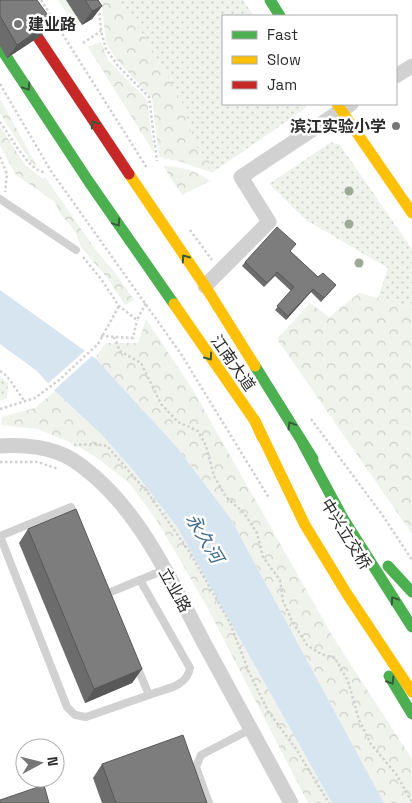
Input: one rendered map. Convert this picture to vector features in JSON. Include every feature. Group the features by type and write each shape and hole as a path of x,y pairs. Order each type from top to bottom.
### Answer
{"main road":[{"name":"江南大道","path":"13,0 94,124 205,286 302,444 412,602"},
{"path":"270,0 279,15"},
{"name":"江南大道","path":"0,47 89,182 255,421 328,579 412,714"},
{"path":"343,106 412,213"},
{"path":"255,421 305,525 347,594 412,692"},
{"name":"中兴立交桥","path":"255,421 307,502"},
{"name":"中兴立交桥","path":"302,444 375,573 412,628"},
{"path":"388,566 412,592"}],"street":[{"path":"397,75 412,66"},
{"path":"205,286 270,222 240,177 343,106"},
{"name":"立业路","path":"0,446 26,446 49,450 72,459 102,482 137,526 164,570 291,803"}],"lane":[{"path":"2,200 76,250"},
{"path":"81,533 71,507 0,536 67,707 75,715 86,717 183,682 188,677 190,668 140,580"},
{"path":"106,594 164,570"},
{"path":"102,585 110,603"},
{"path":"133,658 148,695"},
{"path":"210,803 196,767 201,755 251,729"}],"path":[{"path":"41,0 152,174"},
{"path":"98,6 101,31 106,49 118,66 149,97 157,161"},
{"path":"83,43 101,31"},
{"path":"0,84 51,171 83,219 146,303 181,354 273,505"},
{"path":"0,122 28,161 35,168 44,172"},
{"path":"0,158 7,174 2,200"},
{"path":"189,229 221,272"},
{"path":"76,250 101,279 119,306 137,320"},
{"path":"102,336 133,338 137,320 146,303"},
{"path":"0,410 35,398 59,380 98,344 119,306"},
{"path":"114,337 120,351 141,363 161,404 178,422 198,431 206,446 214,476 226,497 244,513 257,533 263,557 280,580 284,601 292,621 307,645 321,654 334,658 348,680 359,720 371,744 396,774 412,802"},
{"path":"0,371 7,376 24,402"},
{"path":"308,416 412,560"},
{"path":"68,446 95,444 107,446 148,492 189,551 230,623 249,672 268,711 296,749 329,803"}],"green space":[{"path":"58,0 92,0 95,4 96,15 75,25"},
{"path":"100,0 119,0 146,39 182,102 195,145 210,162 207,171 182,162 159,157 152,98 116,59 106,43"},
{"path":"119,0 243,0 253,15 222,15 222,105 306,105 306,108 213,172 207,171 210,162 195,145 182,102 146,39"},
{"path":"101,42 109,61 147,100 154,153 88,47"},
{"path":"0,99 37,166 30,161 0,113"},
{"path":"0,126 25,165 43,179 45,177 95,249 113,270 134,300 125,305 108,279 81,247 75,231 62,216 54,201 16,175 0,146"},
{"path":"331,142 340,145 412,249 412,307 378,298 388,268 306,220 269,184"},
{"path":"163,166 188,170 210,181 182,195"},
{"path":"359,293 412,307 412,534 277,339 310,303 329,317"},
{"path":"146,319 193,390 333,637 412,759 412,803 384,803 231,519 176,446 95,358 106,343 138,343"},
{"path":"0,377 8,383 7,398 0,401"},
{"path":"55,391 102,435 133,470 177,527 332,803 308,803 206,605 159,524 130,484 96,457 72,443 38,429 1,425 2,417 35,408"}],"water":[{"name":"永久河","path":"0,290 95,358 176,446 231,519 384,803 332,803 177,527 133,470 102,435 55,391 37,371 0,344"}],"pier":[{"path":"87,349 94,354 52,392 46,385"}],"building":[{"name":"建业路","path":"0,0 37,0 52,21 17,45 0,16"},
{"path":"85,0 98,0 102,6 92,11"},
{"path":"277,227 296,244 290,251 318,277 323,273 336,285 324,298 313,289 288,316 277,306 294,287 277,272 267,283 245,262"},
{"path":"76,509 142,669 94,689 28,529"},
{"path":"183,735 207,803 116,803 102,764"},
{"path":"35,788 45,788 49,803 0,803 0,800"}],"traffic: fast":[{"path":"270,0 279,15"},
{"path":"0,47 89,182 174,304"},
{"path":"255,366 313,459"},
{"path":"303,444 344,520 412,627"},
{"path":"388,566 412,592"},
{"path":"389,676 412,714"}],"traffic: slow":[{"path":"338,105 412,213"},
{"path":"129,174 205,286 255,366"},
{"path":"174,304 255,421 262,437"},
{"path":"255,421 305,525 347,594 412,692"}],"traffic: jam":[{"path":"13,0 129,174"}],"place":[{"name":"建业路","path":"18,24"},
{"name":"滨江实验小学","path":"396,126"}]}
